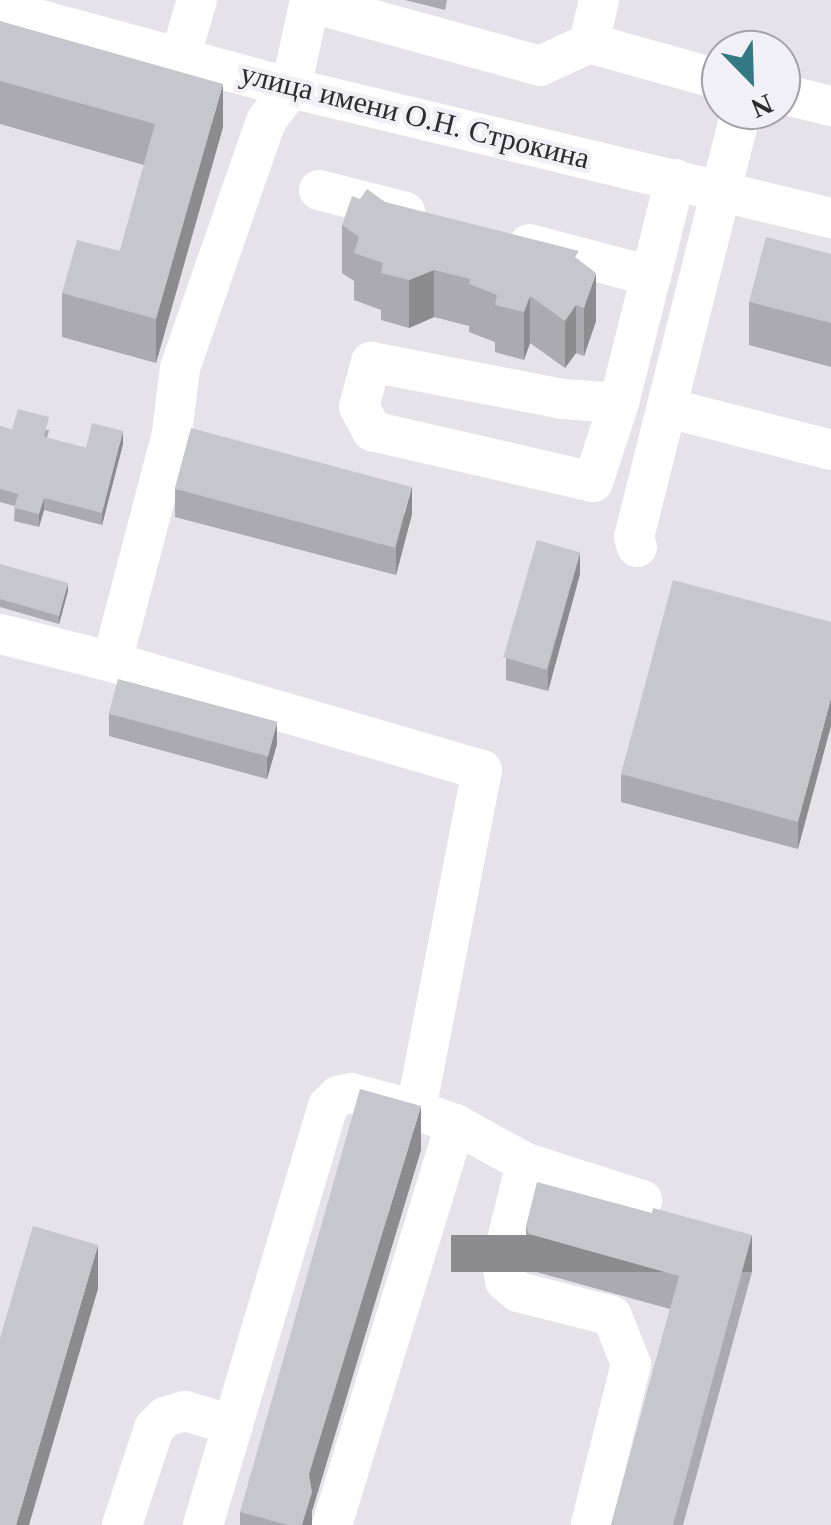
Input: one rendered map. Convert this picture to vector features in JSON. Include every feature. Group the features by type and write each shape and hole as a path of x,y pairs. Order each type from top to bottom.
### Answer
{"street":[{"path":"180,58 197,0"},
{"path":"589,43 599,0"},
{"path":"112,662 172,433 180,368 266,121 290,88 311,2 540,66 589,43 701,74"},
{"name":"улица имени О.Н. Строкина","path":"13,7 290,88 831,218"},
{"path":"801,99 831,106"},
{"path":"637,547 634,537 737,130"},
{"path":"618,403 563,399 371,362 359,407 372,431 593,482 618,403 674,178"},
{"path":"320,190 651,276"},
{"path":"668,408 831,450"},
{"path":"0,634 112,662 482,770 416,1110"},
{"path":"203,1525 328,1106 338,1096 351,1093 416,1110 454,1124 526,1163 642,1200"},
{"path":"332,1525 454,1124"},
{"path":"526,1163 502,1261 504,1281 518,1292 612,1316 630,1364 591,1525"},
{"path":"122,1525 154,1428 166,1417 185,1411 233,1425"}],"building":[{"path":"0,21 223,84 156,319 62,293 77,240 120,251 155,124 0,81"},
{"path":"367,189 385,202 579,251 575,257 596,273 584,308 576,305 565,321 530,296 524,312 495,305 497,295 469,284 470,279 434,270 409,280 381,273 383,263 354,253 359,237 342,225 352,196 360,199"},
{"path":"766,237 831,254 831,323 749,302"},
{"path":"18,409 49,417 44,437 86,448 92,423 123,431 102,513 44,498 39,514 14,508 18,494 0,489 0,426 12,430"},
{"path":"191,428 411,487 395,548 175,489"},
{"path":"537,540 580,552 547,670 503,657"},
{"path":"0,564 68,583 59,616 0,599"},
{"path":"673,580 831,622 831,698 798,822 621,774"},
{"path":"118,679 277,722 268,756 109,714"},
{"path":"360,1089 421,1106 309,1474 312,1492 302,1525 288,1525 240,1512"},
{"path":"537,1182 752,1235 673,1525 611,1525 679,1276 529,1234 526,1226"},
{"path":"33,1226 98,1245 16,1525 0,1525 0,1338"}]}
